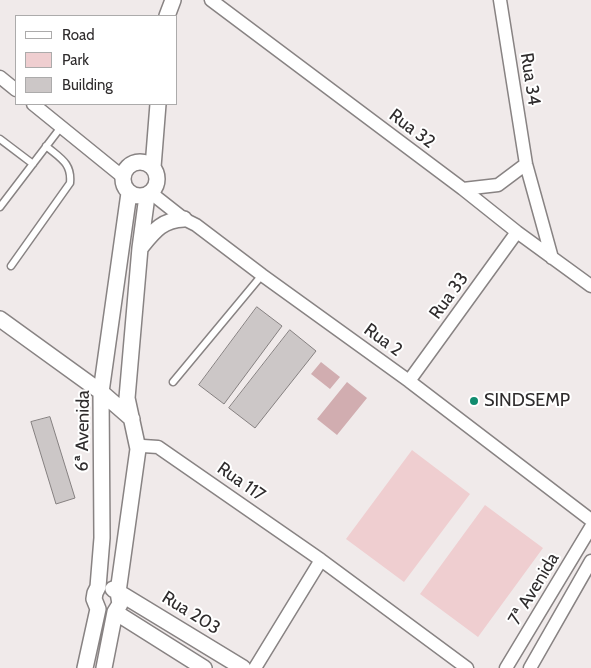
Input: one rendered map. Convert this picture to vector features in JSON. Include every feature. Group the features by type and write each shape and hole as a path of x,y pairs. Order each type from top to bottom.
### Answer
{"street":[{"path":"163,0 166,15"},
{"path":"166,15 173,0"},
{"name":"Rua 32","path":"211,0 463,189 517,232 552,258 589,281"},
{"name":"Rua 34","path":"500,0 526,164 552,258"},
{"path":"0,77 15,89"},
{"path":"34,105 123,177"},
{"path":"153,167 158,105"},
{"path":"138,162 155,138"},
{"path":"138,162 146,162 153,167 158,177 157,186 149,194 138,196 129,193 125,188 123,177 128,167 138,162"},
{"path":"463,189 498,185 526,164"},
{"name":"6ª Avenida","path":"85,668 98,609 94,599 98,586 102,538 101,392 129,193"},
{"path":"104,668 115,612 120,604 118,592 138,449 127,398 140,248 149,194"},
{"name":"Rua 2","path":"149,194 184,219 196,225 262,275 409,380 591,520"},
{"path":"140,248 154,230 172,220 184,219"},
{"name":"Rua 33","path":"409,380 517,232"},
{"path":"0,319 101,392 132,419"},
{"path":"101,392 127,398"},
{"name":"Rua 117","path":"138,449 143,446 158,447 321,560 468,668"},
{"name":"7ª Avenida","path":"506,668 591,528"},
{"path":"255,668 321,560"},
{"name":"7ª Avenida","path":"530,668 591,561"},
{"path":"98,586 108,585 118,592"},
{"name":"Rua 203","path":"118,592 243,668"},
{"path":"98,609 105,612 115,612 204,668"}],"lane":[{"path":"0,207 61,127"},
{"path":"0,139 33,164"},
{"path":"11,266 70,183 71,172 66,162 46,146"},
{"path":"173,382 262,275"}],"green space":[{"path":"412,450 470,494 404,582 346,539"},
{"path":"485,505 543,548 478,637 420,594"}],"shaded area":[{"path":"321,362 340,377 330,389 311,374"},
{"path":"347,382 367,398 337,435 317,419"}],"building":[{"path":"257,307 282,326 224,404 199,385"},
{"path":"290,330 316,351 255,428 229,408"},
{"path":"50,417 75,498 56,504 31,422"}],"place":[{"name":"SINDSEMP","path":"474,401"}]}
